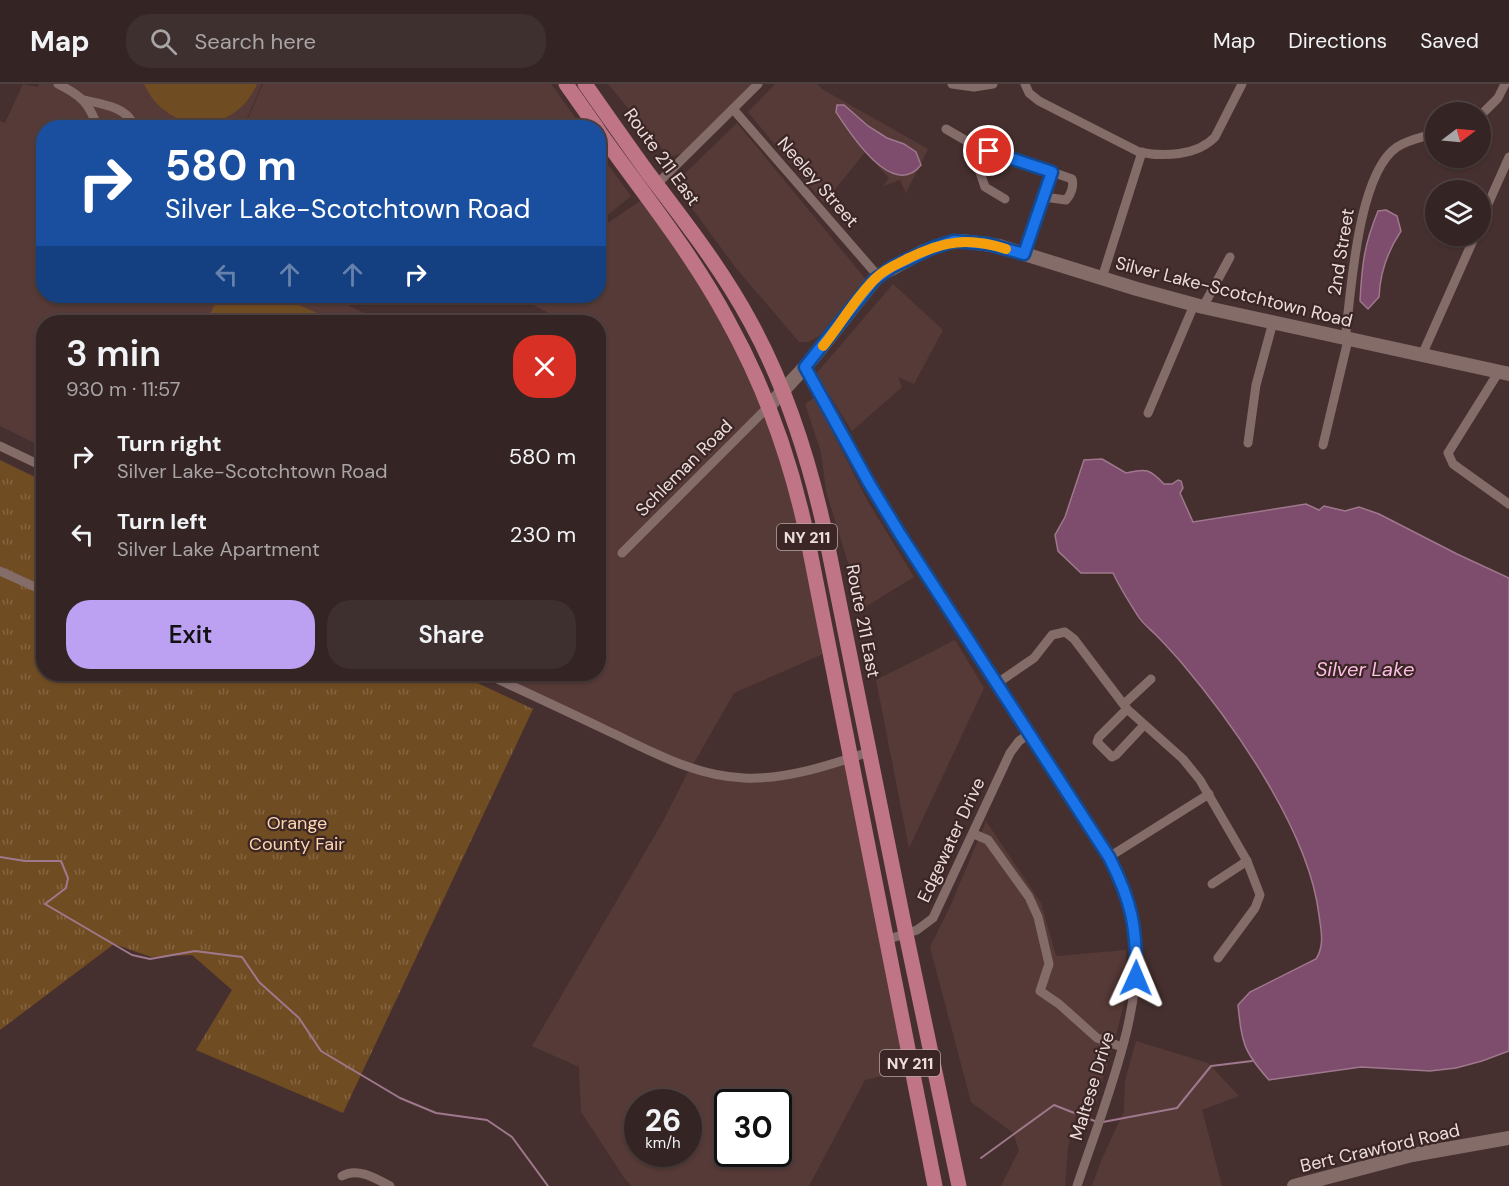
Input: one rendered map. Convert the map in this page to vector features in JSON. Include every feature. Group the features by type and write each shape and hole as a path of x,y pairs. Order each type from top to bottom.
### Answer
{"main road":[{"name":"Route 211 East","path":"566,84 592,120"},
{"name":"Route 211 East","path":"585,84 702,245 736,297 783,390 806,453 819,503 959,1186"},
{"name":"Route 211 East","path":"606,140 717,300 769,406 787,458 802,513 935,1186"}],"street":[{"path":"58,84 79,94 92,111 95,120"},
{"path":"646,197 758,84"},
{"path":"952,84 974,87 993,84"},
{"path":"1025,84 1029,93 1039,101 1142,152 1177,153 1194,150 1209,143 1215,136 1242,84"},
{"path":"1491,105 1498,98 1505,84"},
{"path":"83,100 122,111 132,120"},
{"name":"Neeley Street","path":"733,109 878,276"},
{"path":"946,129 970,143 1072,179 1070,196 1066,200 1044,197"},
{"name":"2nd Street","path":"1323,445 1347,340 1360,221 1372,186 1386,159 1396,147 1425,137"},
{"path":"970,143 985,187 1005,199"},
{"path":"1102,278 1142,152"},
{"path":"1491,197 1509,157"},
{"path":"1024,254 1052,172"},
{"name":"Silver Lake-Scotchtown Road","path":"769,406 805,367 878,276 924,251 954,241 988,244 1198,306 1503,373"},
{"path":"1422,355 1470,246"},
{"path":"1148,413 1198,306 1230,257"},
{"path":"1248,443 1256,384 1273,322"},
{"name":"Maltese Drive","path":"805,367 869,483 1109,857 1127,895 1137,947 1133,999 1122,1047 1077,1186"},
{"path":"1503,373 1448,453 1453,464 1509,504"},
{"name":"Schleman Road","path":"622,553 769,406"},
{"path":"0,446 36,463"},
{"path":"0,571 36,587"},
{"path":"996,684 1034,658 1052,635 1065,632 1074,639 1125,707 1183,759 1209,794 1247,861 1260,895 1255,908 1218,958"},
{"path":"1144,725 1112,757 1108,756 1097,742 1151,679"},
{"path":"501,681 666,759 714,774 753,778 782,775 869,752"},
{"name":"Edgewater Drive","path":"886,940 924,926 933,918 1010,753 1019,741 1029,734"},
{"path":"1109,857 1209,794"},
{"path":"974,834 988,840 1029,897 1038,917 1049,964 1040,991 1059,1004 1097,1038 1122,1047"},
{"path":"1212,884 1247,861"},
{"name":"Bert Crawford Road","path":"1294,1186 1412,1155 1509,1138"},
{"path":"342,1176 351,1172 359,1173 390,1186"}],"shaded area":[{"path":"23,84 38,87 39,84 262,84 246,120 36,120 36,303 350,303 349,306 364,313 363,315 36,315 36,444 0,426 0,121 5,123"},
{"path":"263,84 551,84 577,120 247,120"},
{"path":"608,84 754,84 684,153 669,157"},
{"path":"775,84 817,84 928,149 906,193 900,180 883,186 889,178 865,152 824,203 748,112"},
{"path":"737,123 868,282 830,330 808,342 799,342 736,268 674,184"},
{"path":"606,162 631,196 606,216"},
{"path":"646,197 727,318 769,406 830,651 734,693 691,768 753,778 851,758 912,1069 865,1080 809,1186 632,1186 581,1112 579,1067 532,1046 662,823 690,768 503,681 606,681 606,315 553,315 529,303 606,303 606,224"},
{"path":"893,284 943,330 914,384 898,377 902,387 852,431 816,374"},
{"path":"815,397 867,500 914,577 862,609 826,491 821,452 805,404"},
{"path":"955,640 984,688 909,848 876,680"},
{"path":"986,821 1041,903 1056,956 1126,950 1126,995 1116,1035 1095,1105 1078,1107 1068,1147 1065,1186 1001,1186 1019,1150 1013,1133 971,1102 930,947 950,907"},
{"path":"1136,1041 1208,1063 1239,1096 1202,1110 1222,1186 1092,1186 1124,1111 1125,1081"}],"green space":[{"path":"144,84 257,84 246,101 233,114 219,120 184,120 168,113 155,101"},
{"path":"216,303 294,303 322,315 210,315"},
{"name":"Orange County Fair","path":"0,460 36,478 36,681 473,681 533,709 343,1113 196,1050 232,990 192,955 151,957 114,944 0,1030"}],"water":[{"path":"837,105 844,105 868,126 916,152 921,165 910,174 898,175 885,169 873,160 851,134 836,112"},
{"path":"1386,210 1397,216 1401,231 1385,262 1379,297 1368,309 1360,301 1364,255 1378,211"},
{"name":"Silver Lake","path":"1102,459 1126,473 1138,470 1147,471 1164,484 1181,481 1183,488 1180,493 1193,522 1306,504 1319,510 1324,506 1345,511 1359,507 1379,514 1509,578 1509,1051 1456,1068 1430,1071 1361,1067 1269,1080 1249,1054 1243,1038 1238,1005 1250,992 1316,959 1319,954 1322,937 1312,883 1301,849 1266,781 1246,748 1202,688 1140,619 1113,573 1081,573 1058,551 1055,535 1065,517 1084,460"}],"waterway":[{"path":"0,857 25,861 61,861 68,878 66,888 45,904 132,955 150,959 195,951 242,957 259,982 299,1018 321,1051 400,1098 436,1113 487,1120 512,1137 548,1186"},
{"path":"1103,1122 1177,1108 1211,1066 1252,1061"},
{"path":"981,1158 1054,1105 1097,1122"}],"slow traffic":[{"path":"823,346 874,280 887,269 924,251 954,241 979,242 1006,249"}],"route":[{"path":"989,151 1052,172 1024,254 988,244 954,241 924,251 887,269 874,280 805,367 900,534 1119,875 1134,922 1137,947 1136,978"}]}
